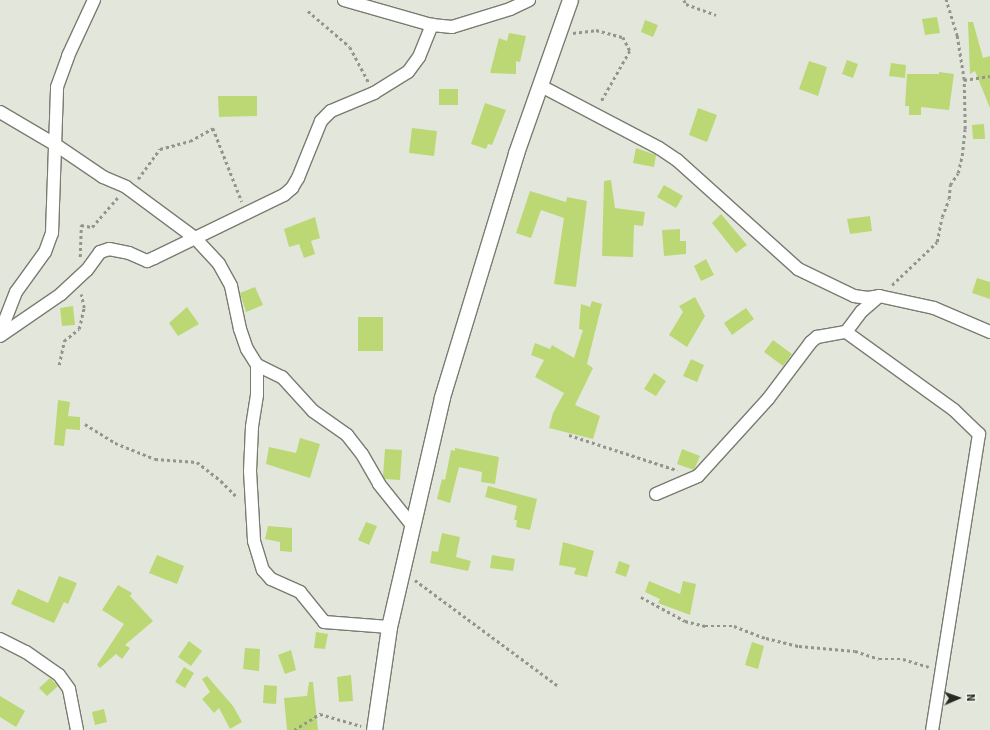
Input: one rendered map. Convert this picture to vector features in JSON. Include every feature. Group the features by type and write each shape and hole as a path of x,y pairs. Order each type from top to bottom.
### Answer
{"street":[{"path":"0,334 16,292 45,252 52,233 57,87 61,72 94,0"},
{"path":"344,0 432,25 452,27 510,9 529,0"},
{"path":"374,730 389,627 411,524 442,397 516,153 541,86 570,0"},
{"path":"0,334 51,302 87,270 100,252 110,249 121,251 147,260 284,195 292,188 320,121 331,111 374,94 408,72 419,58 432,25"},
{"path":"541,86 594,113 677,160 798,269 854,296 868,298 879,296 934,308 990,332"},
{"path":"0,112 56,145 103,177 126,187 195,238 219,264 231,286 242,336 247,349 258,365 282,377 313,411 346,435 362,454 379,484 411,524"},
{"path":"656,494 698,476 768,399 811,342 817,337 846,332 862,311 879,296"},
{"path":"846,332 954,410 980,434 971,478 942,677 932,730"},
{"path":"258,365 258,395 252,427 250,464 257,557 263,570 271,580 300,592 324,622 389,627"},
{"path":"0,639 26,652 59,675 69,689 77,730"}],"path":[{"path":"684,0 686,4 716,15"},
{"path":"879,296 937,242 942,217 949,199 950,185 958,172 962,156 965,129 964,80 957,36 946,0"},
{"path":"308,11 350,47 374,94"},
{"path":"558,34 596,30 623,37 630,51 594,113"},
{"path":"964,80 990,76"},
{"path":"59,365 64,341 79,329 84,308 78,277 82,224 92,227 126,187 141,177 160,149 190,141 213,128 246,213"},
{"path":"85,424 115,443 155,459 197,462 222,481 253,513"},
{"path":"569,435 698,476"},
{"path":"402,570 557,685"},
{"path":"641,597 685,621 705,626 734,626 766,638 800,646 856,651 879,659 903,659 932,668 942,677"},
{"path":"294,730 320,714 374,730"}],"building":[{"path":"937,17 940,33 925,35 922,19"},
{"path":"645,20 658,25 653,37 641,32"},
{"path":"968,22 973,22 983,58 990,56 990,108 975,71 970,74"},
{"path":"509,33 526,36 520,62 516,61 516,74 490,73 499,38 507,41"},
{"path":"847,60 858,64 853,78 842,74"},
{"path":"809,61 827,67 818,96 799,89"},
{"path":"891,63 906,65 905,78 889,76"},
{"path":"939,72 954,74 949,110 921,107 921,115 909,115 909,106 905,106 907,74 939,74"},
{"path":"439,89 458,89 458,105 439,105"},
{"path":"218,96 257,96 257,116 219,117"},
{"path":"485,103 506,110 492,145 488,144 486,149 471,144"},
{"path":"698,108 717,115 707,142 689,135"},
{"path":"984,124 985,139 973,139 972,125"},
{"path":"412,128 437,131 434,156 409,153"},
{"path":"636,148 656,155 654,167 633,163"},
{"path":"611,180 615,208 645,212 643,226 634,225 633,257 602,256 604,181"},
{"path":"664,185 683,196 676,208 657,197"},
{"path":"530,191 566,202 567,197 587,201 576,287 554,284 564,218 541,210 531,238 516,233"},
{"path":"721,214 747,245 736,253 712,223"},
{"path":"870,216 872,231 850,234 847,219"},
{"path":"315,217 320,238 311,241 315,254 304,258 299,244 289,247 284,229"},
{"path":"680,229 680,241 686,241 686,254 664,256 662,230"},
{"path":"706,259 714,275 701,281 694,266"},
{"path":"977,278 990,282 990,299 972,293"},
{"path":"255,287 263,305 246,312 240,293"},
{"path":"695,297 705,316 687,347 669,335 683,312 679,306"},
{"path":"592,301 602,304 587,364 593,368 575,405 600,416 593,439 549,428 553,413 564,393 535,377 544,360 531,355 535,343 550,349 552,345 574,358 583,330 579,329 581,304 590,307"},
{"path":"73,306 75,325 62,326 60,308"},
{"path":"187,307 199,324 178,336 169,323"},
{"path":"746,308 754,319 732,335 724,323"},
{"path":"358,317 383,317 383,351 358,351"},
{"path":"773,340 792,354 783,366 764,352"},
{"path":"691,359 704,365 697,382 683,376"},
{"path":"654,373 666,381 656,396 644,389"},
{"path":"58,400 70,402 68,416 80,417 80,430 66,429 64,446 54,445"},
{"path":"300,438 320,444 310,478 266,464 269,447 296,453"},
{"path":"455,448 499,457 495,484 481,482 482,472 459,467 450,503 437,499 442,479 445,480 451,450 455,451"},
{"path":"385,449 402,450 400,480 385,479 383,476"},
{"path":"682,449 700,456 694,470 677,464"},
{"path":"488,486 537,499 530,530 516,527 517,520 514,520 517,506 485,497"},
{"path":"366,522 377,526 369,545 358,540"},
{"path":"268,526 292,528 292,552 280,551 280,542 265,539"},
{"path":"442,533 460,537 456,557 471,561 468,571 430,563 432,551 438,552"},
{"path":"563,542 594,551 587,577 574,574 576,568 559,565"},
{"path":"157,555 184,566 177,584 149,573"},
{"path":"492,555 515,559 513,571 490,568"},
{"path":"619,561 630,565 626,577 615,573"},
{"path":"59,576 77,583 68,604 64,602 54,623 11,604 18,589 48,603"},
{"path":"649,581 680,594 683,581 696,584 690,615 658,603 660,599 645,592"},
{"path":"118,585 132,593 130,596 153,621 125,645 130,648 122,659 116,654 100,668 97,665 124,624 102,610"},
{"path":"316,632 328,634 325,649 314,648"},
{"path":"189,641 202,651 191,666 178,657"},
{"path":"752,642 764,646 758,669 745,665"},
{"path":"245,648 260,649 259,671 243,669"},
{"path":"291,650 296,670 285,674 278,655"},
{"path":"184,667 194,673 185,688 175,682"},
{"path":"351,675 353,701 339,702 337,677"},
{"path":"207,676 233,706 242,722 230,729 219,708 214,713 202,699 210,692 202,679"},
{"path":"50,678 58,686 47,696 39,688"},
{"path":"309,682 313,682 318,730 287,730 284,698 307,696"},
{"path":"264,685 277,686 276,704 263,703"},
{"path":"0,696 25,711 16,727 0,717"},
{"path":"104,709 107,722 95,725 92,712"}]}
